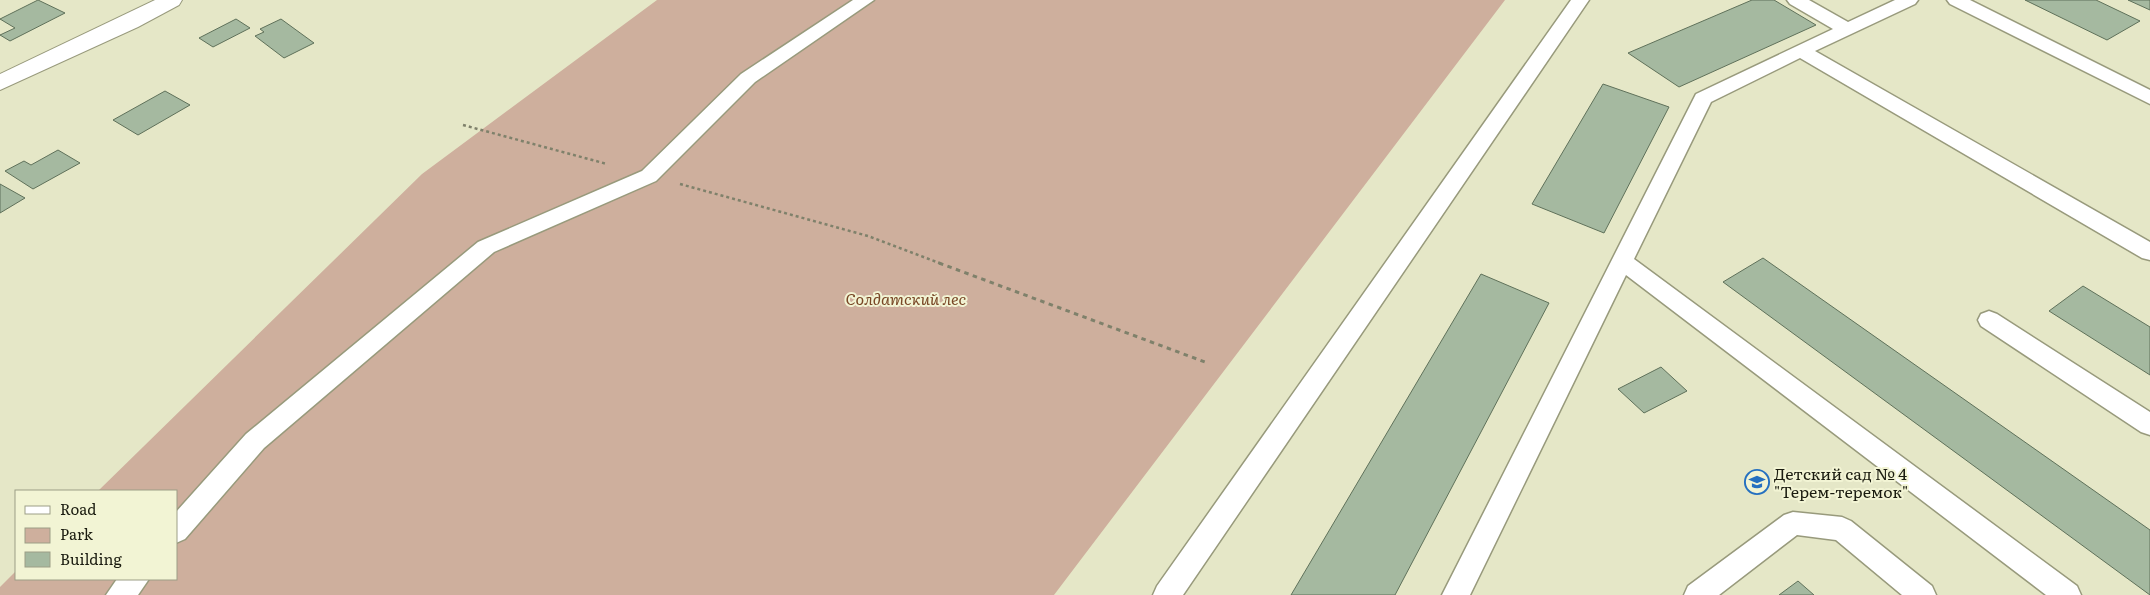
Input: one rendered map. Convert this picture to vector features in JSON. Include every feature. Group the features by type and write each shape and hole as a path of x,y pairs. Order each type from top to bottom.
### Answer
{"street":[{"path":"0,83 130,22 172,0"}],"lane":[{"path":"178,529 255,441 486,247 648,176 748,78 865,0"},
{"path":"1167,595 1580,0"},
{"path":"1796,0 1847,29"},
{"path":"1456,595 1704,98 1908,0"},
{"path":"1956,0 2150,98"},
{"path":"1801,51 2150,252"},
{"path":"1622,262 2067,595"},
{"path":"1989,320 2150,425"},
{"path":"1698,595 1792,523 1842,529 1922,595"},
{"path":"120,595 134,580"}],"path":[{"path":"463,125 868,236 1204,362"}],"green space":[{"name":"Солдатский лес","path":"657,0 1505,0 1054,595 0,595 0,587 15,572 15,580 178,580 178,490 99,490 422,174"}],"building":[{"path":"38,0 65,13 10,41 0,35 15,28 0,19"},
{"path":"1752,0 1774,0 1816,25 1679,87 1628,53"},
{"path":"2025,0 2096,0 2140,21 2107,40"},
{"path":"2128,0 2150,0 2150,10"},
{"path":"236,19 250,28 213,47 199,38"},
{"path":"281,19 314,43 284,58 255,36 264,32 260,29"},
{"path":"1603,84 1669,107 1604,233 1532,204"},
{"path":"165,91 190,105 138,135 113,120"},
{"path":"58,150 80,163 33,189 5,171 24,161 31,165"},
{"path":"0,184 25,198 0,213"},
{"path":"1763,258 2150,530 2150,595 1723,282"},
{"path":"1481,274 1549,303 1395,595 1291,595"},
{"path":"2083,286 2150,327 2150,375 2049,311"},
{"path":"1661,367 1687,391 1644,413 1618,389"},
{"path":"1798,581 1814,595 1779,595"}],"place":[{"name":"Детский сад № 4 \"Терем-теремок\"","path":"1757,482"}]}
